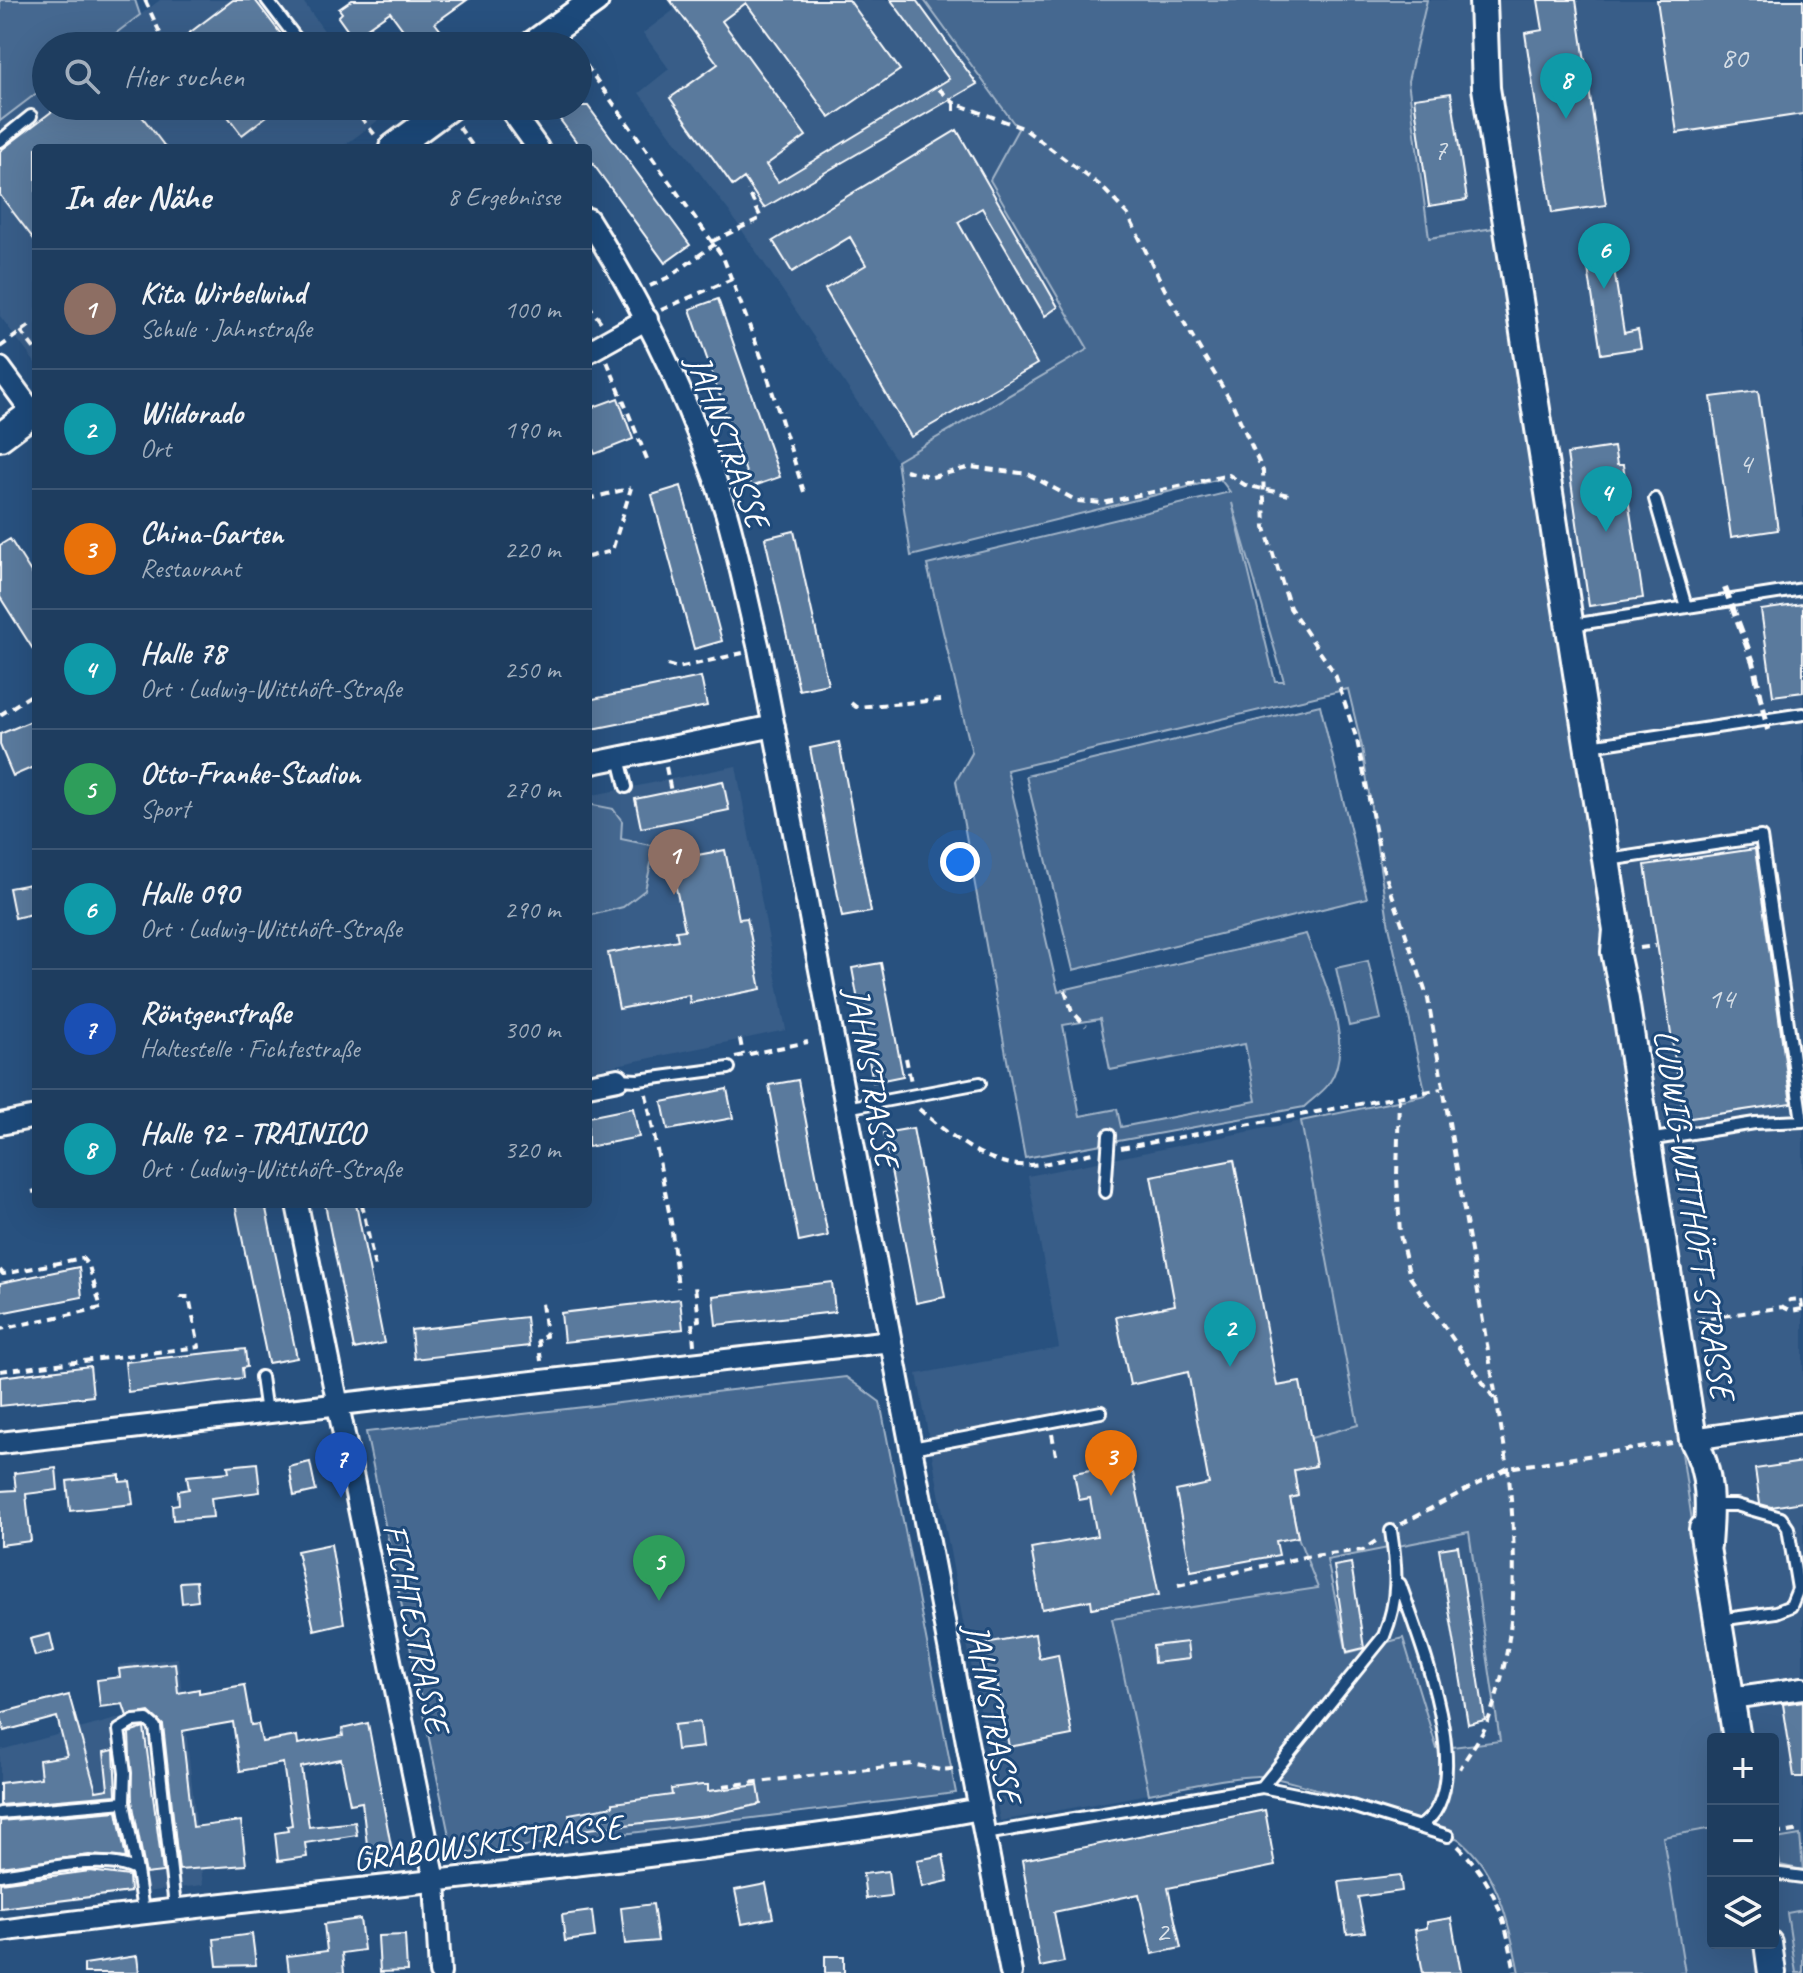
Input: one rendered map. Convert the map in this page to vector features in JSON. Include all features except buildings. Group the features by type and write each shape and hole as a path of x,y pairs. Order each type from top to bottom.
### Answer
{"street":[{"path":"550,32 595,0"},
{"name":"LUDWIG-WITTHÖFT-STRASSE","path":"1483,0 1486,88 1617,930 1615,952 1646,1140 1685,1441 1705,1464 1703,1506 1707,1545 1736,1733"},
{"path":"385,143 450,120"},
{"path":"518,120 535,144"},
{"name":"JAHNSTRASSE","path":"592,226 647,319 678,383 726,515 759,649 1011,1973"},
{"path":"595,348 647,319"},
{"path":"0,368 32,409"},
{"path":"0,437 32,415"},
{"path":"592,763 774,726"},
{"path":"592,1084 618,1079"},
{"path":"0,1124 32,1118"},
{"name":"FICHTESTRASSE","path":"298,1208 435,1881 440,1973"},
{"path":"0,1443 891,1341"},
{"path":"1685,1441 1803,1423"},
{"path":"1731,1698 1803,1688"},
{"name":"GRABOWSKISTRASSE","path":"0,1931 175,1907 435,1881 874,1828 907,1819 980,1809"},
{"path":"1769,1949 1772,1973"}],"lane":[{"path":"267,0 291,32"},
{"path":"0,141 31,116"},
{"path":"1655,499 1686,607"},
{"path":"1568,626 1803,589"},
{"path":"1588,746 1803,714"},
{"path":"619,758 626,787"},
{"path":"1606,861 1761,837 1802,1121 1755,1123 1646,1140"},
{"path":"618,1079 638,1080 729,1068"},
{"path":"846,1108 980,1083"},
{"path":"1105,1192 1109,1135"},
{"path":"261,1377 266,1413"},
{"path":"912,1448 1101,1412"},
{"path":"1703,1506 1736,1505 1781,1518 1788,1528 1798,1589 1791,1606 1776,1612 1719,1620"},
{"path":"1391,1531 1398,1578 1431,1671 1444,1749 1446,1776 1440,1806 1430,1820 1419,1827"},
{"path":"1262,1787 1384,1636 1394,1612 1398,1578"},
{"path":"143,1911 124,1802 125,1773 119,1730 134,1721 147,1720 155,1727 175,1907"},
{"path":"985,1834 1262,1787 1345,1804 1448,1836"},
{"path":"0,1813 124,1802"},
{"path":"0,1875 99,1863 137,1871"},
{"path":"1779,1874 1803,1877"}],"path":[{"path":"145,0 160,32"},
{"path":"592,73 714,242 732,279 804,492"},
{"path":"939,89 954,103 1023,128 1102,187 1128,215 1166,292 1233,405 1263,471 1265,528 1290,608 1335,674 1357,740 1383,868 1428,999 1441,1089 1498,1405 1516,1540 1514,1611 1487,1724 1440,1806"},
{"path":"954,103 954,115"},
{"path":"364,120 385,143"},
{"path":"457,120 472,144"},
{"path":"661,280 714,242 761,218 748,190"},
{"path":"674,302 732,279"},
{"path":"0,347 32,324"},
{"path":"21,331 32,346"},
{"path":"595,348 641,452 647,459"},
{"path":"905,470 932,477 971,467 1028,474 1086,504 1229,475 1264,491 1289,495"},
{"path":"592,498 631,488 612,551 592,556"},
{"path":"667,665 678,668 759,649"},
{"path":"0,715 32,695"},
{"path":"851,703 856,707 941,700"},
{"path":"666,769 671,792"},
{"path":"1640,948 1656,946"},
{"path":"1065,990 1072,1011 1086,1026"},
{"path":"740,1039 743,1055"},
{"path":"906,1058 914,1096"},
{"path":"645,1087 671,1222 678,1288"},
{"path":"900,1098 919,1109 951,1137 995,1158 1028,1165 1441,1089"},
{"path":"1399,1096 1399,1206 1410,1277 1498,1405"},
{"path":"363,1208 375,1268"},
{"path":"0,1270 3,1274 82,1258 89,1266 101,1308 0,1329"},
{"path":"695,1286 699,1320 692,1321 695,1348"},
{"path":"0,1371 199,1347 189,1297 181,1297 179,1292"},
{"path":"1694,1320 1783,1307 1803,1311 1801,1299 1790,1300 1783,1307"},
{"path":"541,1365 538,1338 546,1336 542,1303"},
{"path":"1178,1585 1304,1557 1363,1550 1420,1511 1508,1468 1685,1441"},
{"path":"1053,1442 1056,1455"},
{"path":"723,1786 912,1764 940,1770 959,1768"},
{"path":"1779,1833 1801,1830"},
{"path":"1448,1836 1483,1871 1507,1930 1515,1973"}],"shaded area":[{"path":"0,0 135,0 140,15 118,32 32,32 32,97 0,121"},
{"path":"160,0 302,0 325,32 118,32"},
{"path":"668,0 924,0 1018,129 990,181 1088,349 897,461 731,214 639,93 669,69 643,33 674,10"},
{"path":"924,0 1427,0 1408,81 1429,238 1494,228 1563,641 1723,1733 1707,1733 1707,1829 1663,1837 1685,1973 1519,1973 1501,1902 1485,1869 1461,1841 1425,1824 1328,1792 1258,1776 1149,1794 1112,1619 1318,1588 1298,1537 1290,1498 1298,1496 1294,1470 1316,1466 1311,1438 1358,1425 1301,1121 1426,1095 1388,921 1362,747 1348,689 1007,770 1058,991 1306,934 1334,1010 1339,1050 1336,1068 1328,1085 1304,1107 1025,1158 956,781 972,753 927,565 1230,492 1220,479 911,556 897,461 1088,349 990,180 1018,129","holes":["1232,503 1284,681 1275,681","1100,1019 1110,1070 1245,1044 1256,1101 1121,1127 1117,1109 1080,1116 1063,1025","1469,1532 1500,1741 1437,1749 1403,1638 1347,1653 1327,1560"]},
{"path":"1427,0 1803,0 1803,1973 1685,1973 1663,1837 1707,1829 1707,1949 1779,1949 1779,1733 1723,1733 1563,641 1494,229 1429,239 1408,81"},
{"path":"32,97 32,120 379,120 346,144 32,144 32,359 0,316 0,121"},
{"path":"1320,705 1367,898 1073,970 1026,776"},
{"path":"736,766 786,1030 592,1070 592,795"},
{"path":"592,805 613,809 622,821 621,839 655,846 645,890 623,907 592,915"},
{"path":"1368,961 1381,1019 1349,1026 1336,968"},
{"path":"1301,1121 1358,1425 1311,1438 1316,1466 1298,1496 1291,1498 1298,1537 1318,1588 1112,1619 1149,1794 1000,1821 917,1374 1059,1348 1028,1176"},
{"path":"846,1377 880,1402 956,1793 453,1855 366,1432"},
{"path":"1469,1532 1500,1741 1437,1749 1403,1638 1347,1653 1327,1560"},
{"path":"178,1658 203,1885 0,1910 0,1750 124,1717 119,1665"},
{"path":"1800,1835 1803,1870 1780,1865 1779,1838"},
{"path":"1803,1910 1803,1973 1796,1973 1787,1913"}],"railway":[{"path":"1725,588 1753,662 1768,730"}],"place":[{"name":"Halle 92 - TRAINICO","path":"1566,119"},
{"name":"Halle 090","path":"1604,289"},
{"name":"Halle 78","path":"1606,532"},
{"name":"Kita Wirbelwind","path":"674,895"},
{"name":"Wildorado","path":"1230,1367"},
{"name":"China-Garten","path":"1111,1496"},
{"name":"Röntgenstraße","path":"341,1498"},
{"name":"Otto-Franke-Stadion","path":"659,1601"}]}
